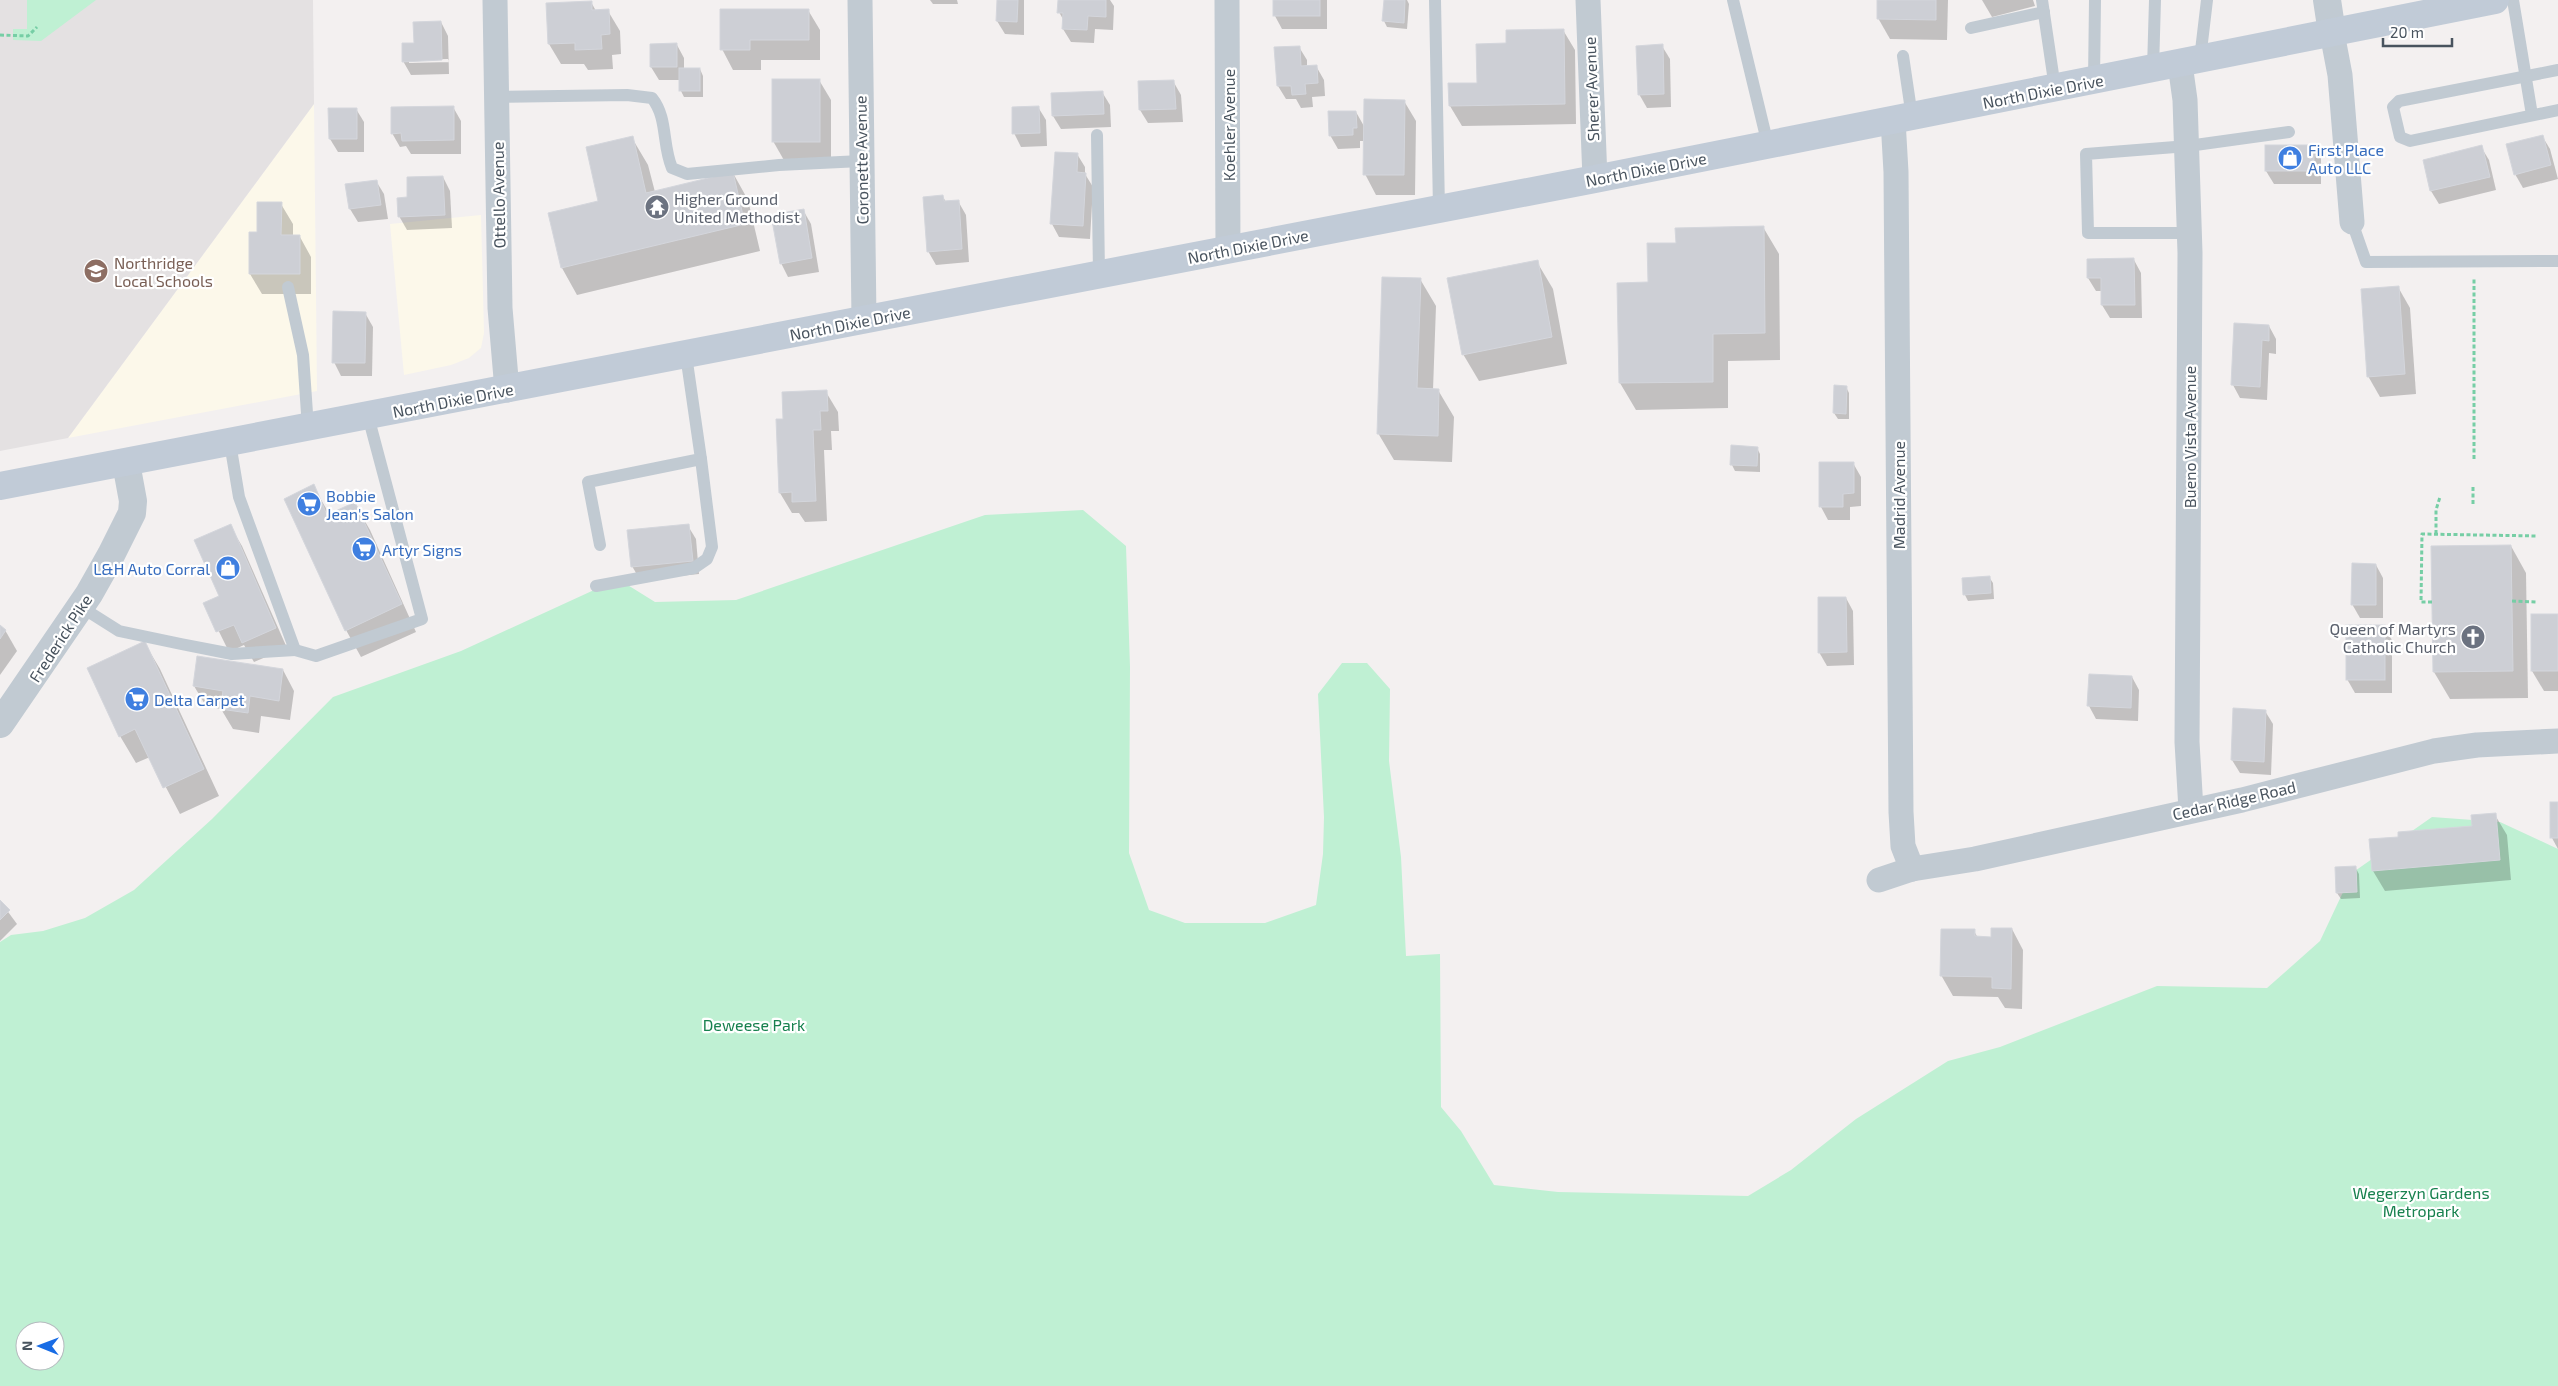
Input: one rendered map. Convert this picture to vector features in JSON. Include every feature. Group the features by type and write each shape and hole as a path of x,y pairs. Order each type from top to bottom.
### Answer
{"main road":[{"name":"North Dixie Drive","path":"0,486 507,390 1594,179 2495,0"}],"street":[{"name":"Ottello Avenue","path":"496,0 500,308 507,390"},
{"name":"Coronette Avenue","path":"860,0 864,320"},
{"name":"Koehler Avenue","path":"1227,0 1228,250"},
{"name":"Sherer Avenue","path":"1588,0 1594,179"},
{"path":"2327,0 2340,75 2352,222"},
{"name":"Bueno Vista Avenue","path":"2190,62 2186,100 2189,233 2187,742 2191,810"},
{"name":"Madrid Avenue","path":"1902,119 1896,172 1901,812 1903,846 1912,869"},
{"name":"Frederick Pike","path":"0,724 80,607 112,555 132,513 133,501 126,463"},
{"name":"Cedar Ridge Road","path":"1879,880 1912,869 1975,859 2242,800 2434,751 2477,745 2558,742"}],"lane":[{"path":"1435,0 1439,209"},
{"path":"1733,0 1768,145"},
{"path":"2094,80 2095,0"},
{"path":"2152,69 2155,0"},
{"path":"2190,62 2207,0"},
{"path":"2513,0 2532,116"},
{"path":"1971,28 2043,6 2055,88"},
{"path":"1902,119 1903,56"},
{"path":"2558,70 2399,101 2393,107 2400,138 2410,141 2558,110"},
{"path":"496,97 627,95 652,98 661,109 666,155 672,168 687,174 779,165 861,161"},
{"path":"2189,233 2088,233 2086,154 2188,146 2289,132"},
{"path":"1097,135 1099,274"},
{"path":"2352,222 2366,262 2558,261"},
{"path":"288,287 303,356 308,428"},
{"path":"596,586 694,568 707,559 712,547 686,355"},
{"path":"80,607 119,631 232,654 295,650 316,656 422,619 368,416"},
{"path":"230,443 239,497 295,650"},
{"path":"600,545 588,482 701,459"}],"path":[{"path":"0,35 28,36 37,27"},
{"path":"2474,262 2474,459"},
{"path":"2473,487 2473,506"},
{"path":"2436,534 2436,510 2440,497"},
{"path":"2432,602 2421,602 2422,534 2538,536"},
{"path":"2512,602 2537,602"}],"shaded area":[{"name":"Northridge Local Schools","path":"0,0 313,0 314,104 68,438 0,451"},
{"path":"314,104 317,391 68,438"},
{"path":"481,215 484,333 481,348 469,358 451,365 404,375 390,224"}],"green space":[{"path":"27,0 96,0 41,41 13,40 13,29 27,29"},
{"name":"Deweese Park","path":"1083,510 1126,546 1130,667 1129,853 1149,910 1185,923 1265,923 1316,905 1323,854 1324,817 1318,694 1342,663 1367,663 1390,689 1389,761 1401,857 1406,956 1440,954 1441,1107 1461,1131 1494,1185 1558,1192 1748,1196 1791,1170 1856,1119 1948,1061 2000,1047 2157,986 2267,988 2320,941 2352,873 2432,817 2500,822 2558,849 2558,1386 0,1386 0,942 11,935 43,931 85,918 134,890 212,819 333,697 461,651 618,579 655,602 736,600 985,515"}],"building":[{"path":"997,0 1018,0 1017,22 996,21"},
{"path":"1058,0 1106,0 1106,17 1088,16 1087,30 1062,29 1063,13 1057,13"},
{"path":"1273,0 1320,0 1320,16 1273,16"},
{"path":"1384,0 1405,0 1404,23 1382,21"},
{"path":"1877,0 1936,0 1936,20 1877,19"},
{"path":"592,1 592,10 609,9 610,34 601,35 602,49 575,50 575,43 548,44 546,3"},
{"path":"720,9 809,9 809,40 750,40 750,50 720,50"},
{"path":"441,21 442,60 402,62 402,43 414,43 413,22"},
{"path":"1564,29 1565,104 1449,106 1448,83 1477,83 1476,44 1506,43 1506,30"},
{"path":"677,43 677,67 650,67 650,44"},
{"path":"1663,44 1664,94 1638,95 1636,46"},
{"path":"1300,46 1301,66 1317,65 1318,83 1305,84 1306,94 1292,95 1291,86 1277,86 1274,47"},
{"path":"679,68 700,68 700,91 679,91"},
{"path":"772,79 820,79 820,142 772,142"},
{"path":"1174,80 1176,109 1139,110 1138,81"},
{"path":"1103,91 1104,114 1052,116 1051,93"},
{"path":"1364,99 1405,100 1404,175 1363,175"},
{"path":"454,106 454,140 402,141 401,133 391,134 391,107"},
{"path":"1039,106 1040,133 1012,134 1012,107"},
{"path":"328,108 357,108 357,139 329,139"},
{"path":"1328,111 1356,111 1357,128 1353,128 1353,135 1329,136"},
{"path":"2543,135 2551,165 2514,175 2506,144"},
{"name":"Higher Ground United Methodist","path":"633,136 646,193 733,172 745,224 561,268 548,213 598,201 586,147"},
{"name":"First Place Auto LLC","path":"2265,145 2314,145 2314,171 2265,171"},
{"path":"2482,145 2490,177 2430,191 2423,160"},
{"path":"1055,152 1078,153 1077,172 1086,173 1083,226 1050,224"},
{"path":"443,176 445,215 398,217 397,198 407,197 407,177"},
{"path":"377,180 381,205 349,209 345,184"},
{"path":"943,195 944,201 959,200 962,249 927,252 923,197"},
{"path":"257,202 282,202 281,235 300,235 300,274 249,274 249,232 257,232"},
{"path":"804,209 812,258 780,264 771,215"},
{"path":"1764,226 1765,333 1713,334 1713,382 1619,383 1617,283 1648,282 1647,243 1676,243 1675,228"},
{"path":"2134,258 2135,305 2101,305 2101,278 2087,278 2087,259"},
{"path":"1538,260 1552,337 1462,355 1447,278"},
{"path":"1382,277 1421,278 1417,388 1439,389 1438,436 1377,434"},
{"path":"2399,286 2405,374 2367,377 2361,289"},
{"path":"333,311 366,312 365,363 332,363"},
{"path":"2234,323 2269,325 2269,341 2262,340 2260,387 2231,385"},
{"path":"1834,385 1847,386 1846,414 1833,413"},
{"path":"827,390 828,411 820,411 821,430 813,430 816,501 792,502 792,492 779,493 776,419 783,419 782,392"},
{"path":"1731,445 1758,447 1757,466 1730,465"},
{"path":"1819,462 1854,462 1854,493 1843,494 1843,507 1819,507"},
{"path":"314,484 327,515 355,502 402,604 345,631 284,499"},
{"name":"L&H Auto Corral","path":"231,524 276,628 242,643 234,625 216,632 203,603 219,596 194,540"},
{"path":"689,524 693,561 631,567 627,530"},
{"name":"Queen of Martyrs Catholic Church","path":"2511,545 2513,671 2433,672 2431,546"},
{"path":"2352,563 2376,564 2376,605 2351,605"},
{"path":"1990,576 1991,593 1963,595 1962,578"},
{"path":"1818,597 1846,597 1847,652 1818,653"},
{"path":"2531,614 2558,614 2558,671 2531,671"},
{"path":"0,625 6,630 0,639"},
{"path":"2346,625 2385,625 2385,680 2346,680"},
{"name":"Delta Carpet","path":"145,641 204,769 163,788 135,729 119,737 87,668"},
{"path":"197,656 283,669 279,701 250,696 248,713 220,709 223,691 193,686"},
{"path":"2089,674 2132,676 2131,708 2087,706"},
{"path":"2233,708 2266,710 2264,762 2231,760"},
{"path":"2550,802 2558,802 2558,838 2550,838"},
{"path":"2496,813 2500,860 2372,871 2369,839 2398,837 2398,832 2472,826 2471,815"},
{"path":"2356,866 2357,892 2336,893 2335,867"},
{"path":"0,900 10,910 0,920"},
{"path":"1991,928 2012,928 2011,989 1992,988 1992,977 1940,976 1941,929 1975,929 1975,936 1991,937"}],"place":[{"name":"First Place Auto LLC","path":"2290,158"},
{"name":"Higher Ground United Methodist","path":"657,207"},
{"name":"Northridge Local Schools","path":"96,271"},
{"name":"Bobbie Jean's Salon","path":"309,504"},
{"name":"Artyr Signs","path":"364,549"},
{"name":"L&H Auto Corral","path":"228,568"},
{"name":"Queen of Martyrs Catholic Church","path":"2473,637"},
{"name":"Delta Carpet","path":"137,699"}],"park label":[{"name":"Wegerzyn Gardens Metropark","path":"2421,1201"}]}
